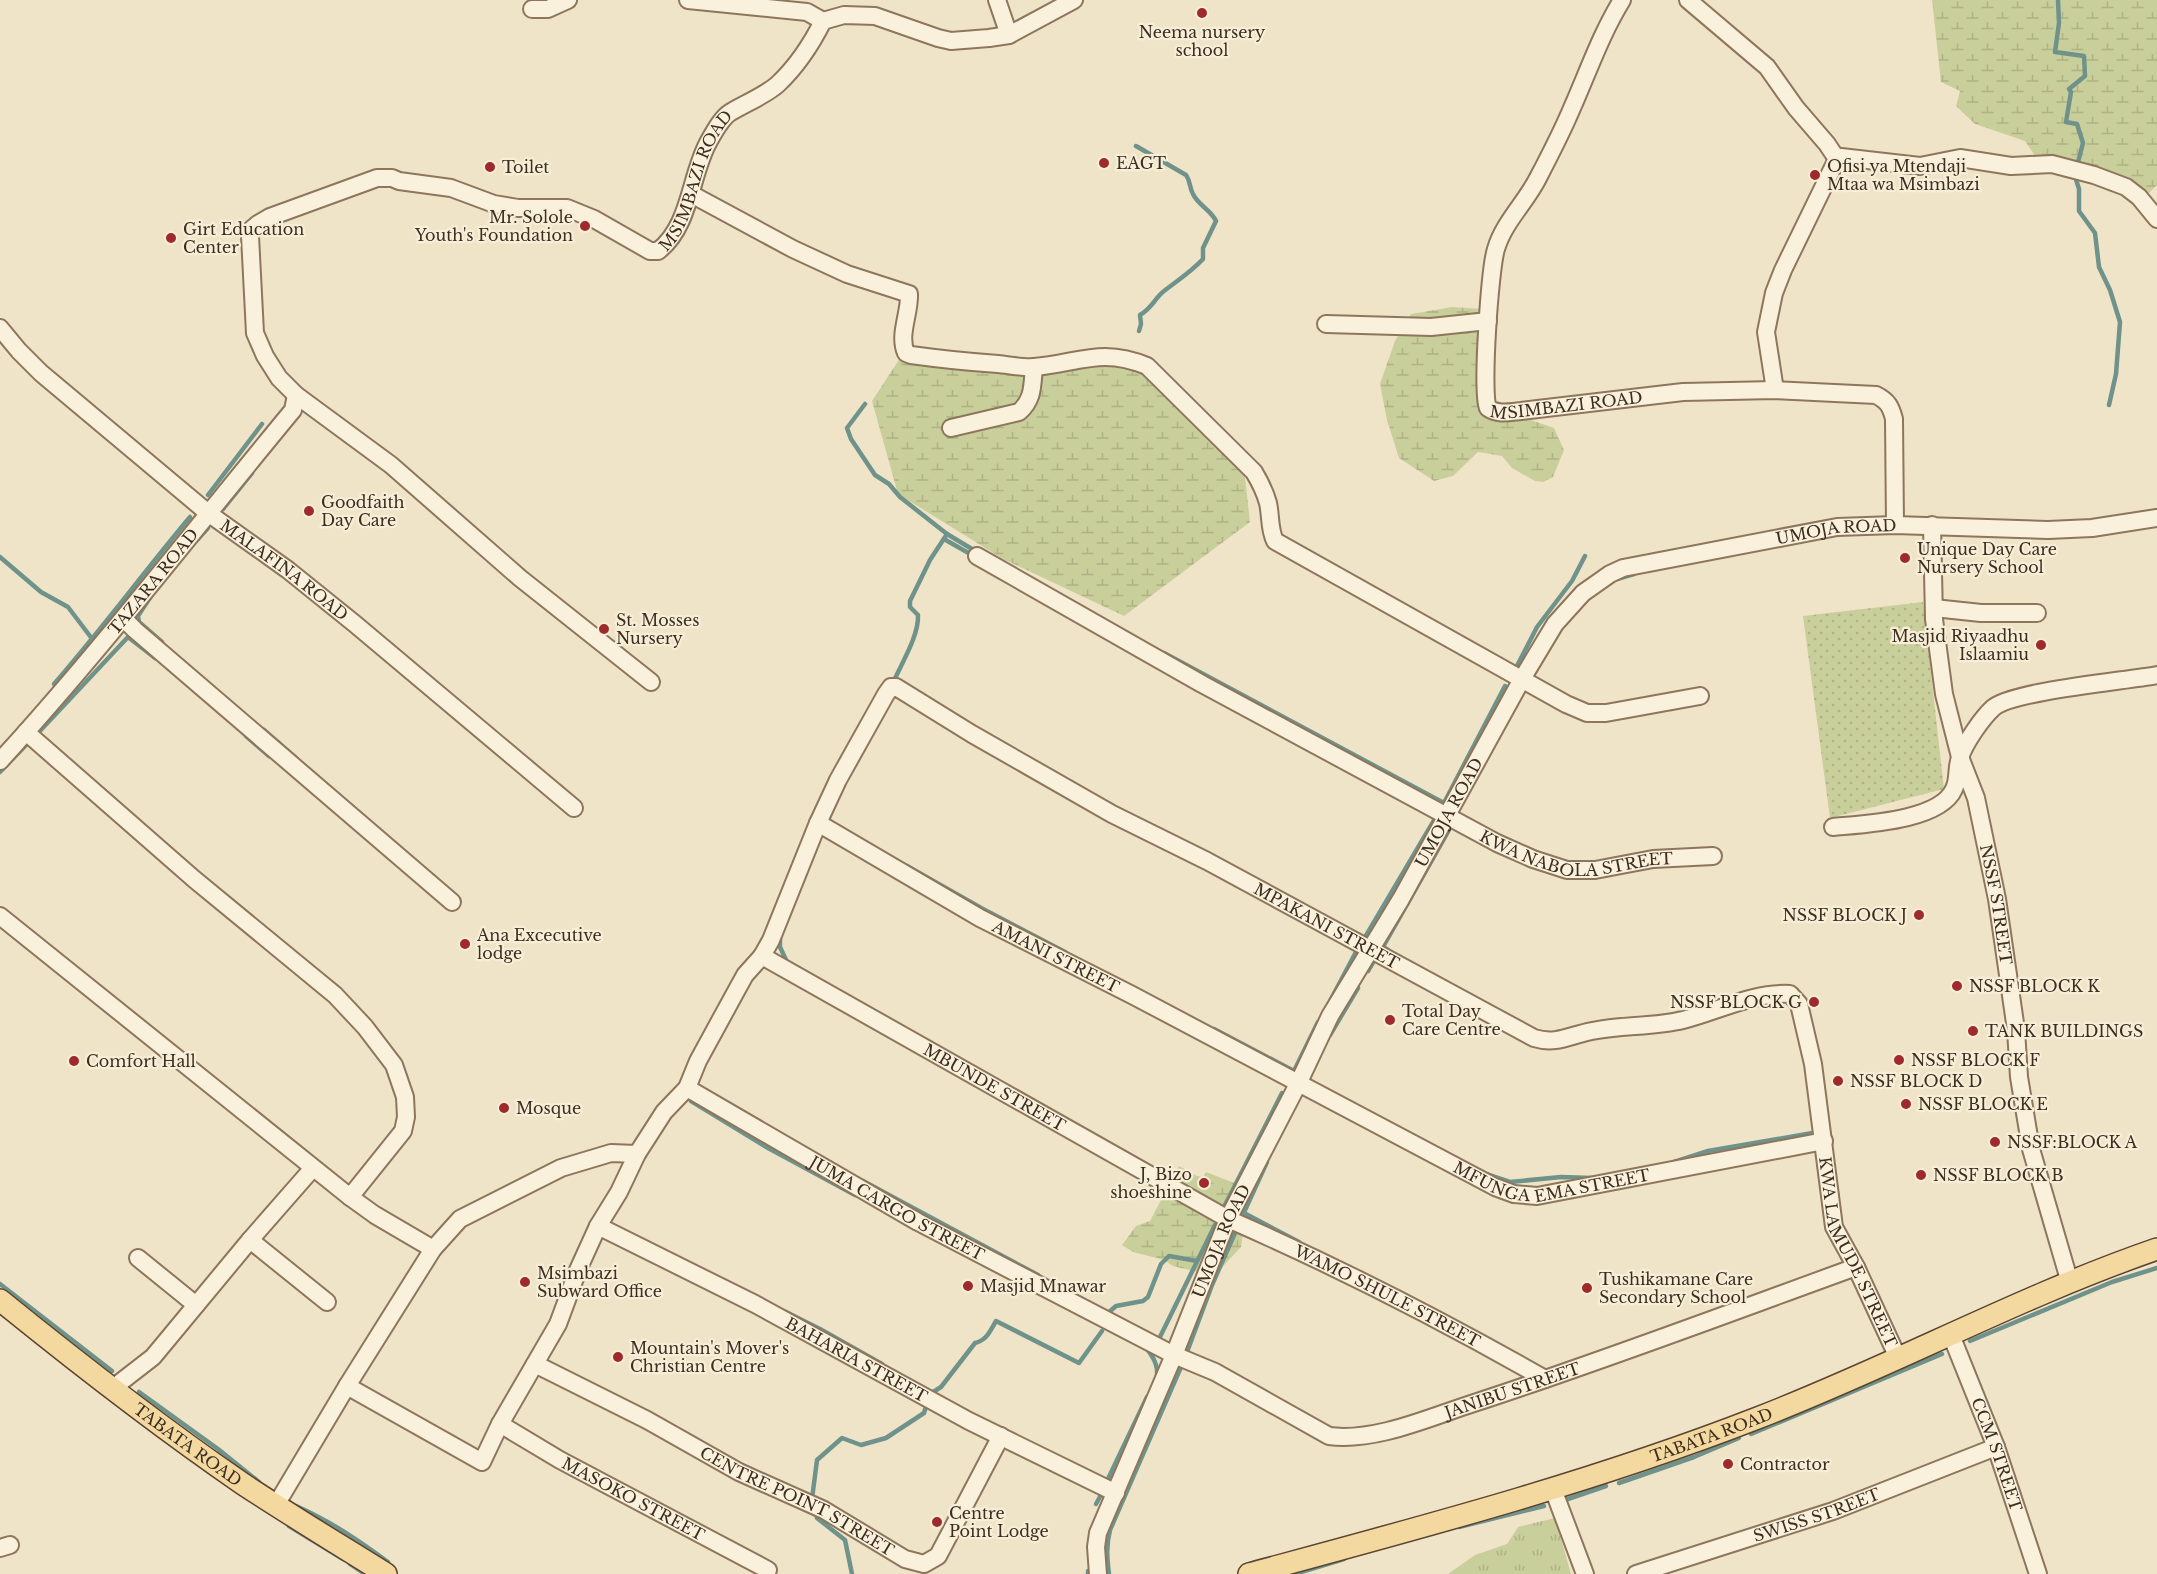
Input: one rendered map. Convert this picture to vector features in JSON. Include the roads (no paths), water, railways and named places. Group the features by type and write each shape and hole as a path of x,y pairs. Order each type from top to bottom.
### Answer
{"main road":[{"name":"TABATA ROAD","path":"1249,1574 1552,1489 1680,1447 1757,1419 1899,1360 2070,1283 2157,1249"},
{"name":"TABATA ROAD","path":"0,1300 183,1441 276,1505 386,1574"}],"street":[{"path":"532,9 548,9 568,0"},
{"path":"688,0 807,12 823,21 844,15 875,16 951,41 1009,35 1074,0"},
{"path":"997,0 1009,35"},
{"name":"MSIMBAZI ROAD","path":"1622,0 1537,181 1504,231 1496,250 1488,321 1486,404 1488,408 1501,413 1683,392 1775,390 1876,395 1885,399 1891,407 1894,419 1894,525"},
{"path":"1688,0 1767,67 1837,159"},
{"name":"MSIMBAZI ROAD","path":"296,395 279,378 265,356 255,333 250,236 252,229 258,224 270,217 377,178 392,178 451,188 494,204 518,208 567,208 594,219 621,236 654,252 662,248 679,222 692,194 708,142 720,125 731,112 777,85 807,48 823,21"},
{"path":"1775,390 1767,332 1774,293 1837,159 1841,157 1920,166 1960,158 2011,166 2052,164 2094,175 2126,187 2139,197 2157,219"},
{"path":"692,194 793,249 847,274 909,294 910,302 903,340 906,353 955,361 1034,367 1083,358 1113,356 1147,366 1254,472 1268,502 1272,536 1275,541 1566,704 1587,713 1606,713 1700,696"},
{"path":"1326,324 1431,327 1488,321"},
{"name":"MALAFINA ROAD","path":"0,328 41,373 208,513 288,570 574,808"},
{"path":"951,429 1019,412 1028,405 1032,396 1034,367"},
{"path":"296,395 391,465 520,578 651,682"},
{"name":"TAZARA ROAD","path":"0,761 124,619 293,410 296,395"},
{"name":"UMOJA ROAD","path":"1098,1574 1096,1547 1098,1533 1174,1355 1228,1219 1298,1084 1330,1016 1448,816 1555,624 1583,593 1610,574 1623,568 1837,527 1932,525 2048,530 2091,528 2157,518"},
{"name":"NSSF STREET","path":"1932,525 1934,608 1944,694 1960,757 1976,798 1997,899 2016,1030 2019,1077 2031,1149 2070,1283"},
{"name":"KWA NABOLA STREET","path":"977,556 1202,684 1497,843 1533,859 1567,870 1594,870 1653,859 1713,856"},
{"path":"1934,608 1981,613 2037,613"},
{"path":"124,619 452,902"},
{"path":"1833,827 1898,819 1935,808 1950,796 1955,787 1960,757 1974,732 1992,709 2004,701 2157,675"},
{"name":"MPAKANI STREET","path":"818,823 838,780 886,693 891,687 896,687 972,734 1112,814 1207,861 1514,1028 1545,1041 1606,1028 1681,1020 1775,993 1790,994"},
{"path":"26,732 194,879 335,995 365,1027 394,1065 405,1097 406,1117 403,1131 350,1197"},
{"path":"346,1386 482,1462 500,1424 558,1324 578,1270 598,1226 619,1192 637,1154 664,1113 687,1088 698,1061 745,975 762,956 771,940 818,823"},
{"name":"AMANI STREET","path":"818,823 980,918 1298,1084"},
{"path":"0,916 350,1197 375,1215 433,1249"},
{"name":"MBUNDE STREET","path":"762,956 1228,1219"},
{"name":"KWA LAMUDE STREET","path":"1790,994 1799,1004 1814,1064 1834,1227 1856,1267 1899,1360"},
{"name":"MFUNGA EMA STREET","path":"1298,1084 1495,1187 1514,1194 1537,1196 1824,1141"},
{"name":"JUMA CARGO STREET","path":"687,1088 918,1222 1174,1355"},
{"path":"276,1505 346,1386 433,1249 460,1219 561,1168 611,1153 637,1154"},
{"path":"112,1388 153,1357 313,1168"},
{"name":"WAMO SHULE STREET","path":"1228,1219 1453,1328 1545,1379"},
{"name":"BAHARIA STREET","path":"598,1226 754,1304 927,1399 1116,1492"},
{"path":"250,1240 327,1302"},
{"path":"138,1258 196,1305"},
{"name":"JANIBU STREET","path":"1174,1355 1215,1372 1316,1430 1329,1436 1344,1438 1380,1433 1545,1379 1688,1330 1856,1267"},
{"name":"CCM STREET","path":"1951,1335 1996,1447 2038,1574"},
{"name":"CENTRE POINT STREET","path":"535,1364 648,1420 739,1472 824,1510 905,1559 924,1564 938,1556 1001,1436"},
{"name":"MASOKO STREET","path":"500,1424 560,1460 768,1570"},
{"name":"SWISS STREET","path":"1636,1574 1833,1511 1996,1447"},
{"path":"1552,1489 1585,1574"}],"waterway":[{"path":"2058,0 2059,23 2055,52 2084,56 2085,76 2069,89 2071,92 2066,122 2077,124 2083,143 2077,166"},
{"path":"1136,146 1186,175 1195,198 1216,221 1203,248 1203,259 1164,291 1140,315 1139,331"},
{"path":"2074,173 2079,189 2079,211 2095,233 2099,267 2110,290 2120,322 2116,374 2109,405"},
{"path":"865,404 847,428 851,439 875,475 889,484 900,497 947,534 977,552"},
{"path":"208,495 262,424"},
{"path":"223,509 252,473"},
{"path":"54,684 190,517"},
{"path":"198,539 208,528"},
{"path":"893,683 913,641 918,623 918,615 910,607 910,601 930,560 947,534"},
{"path":"944,539 972,555"},
{"path":"1517,666 1537,627 1572,581 1585,556"},
{"path":"0,557 41,592 68,607 93,640"},
{"path":"1617,579 1634,574"},
{"path":"153,593 138,616 139,622 162,642"},
{"path":"38,733 128,637 155,658"},
{"path":"1164,653 1444,803 1505,686"},
{"path":"264,730 296,758"},
{"path":"246,736 269,756"},
{"path":"0,772 28,743 30,745"},
{"path":"1364,939 1436,817 1434,815"},
{"path":"1388,950 1383,947 1449,830"},
{"path":"907,866 1065,952"},
{"path":"780,934 780,947 787,962"},
{"path":"1330,1001 1357,950"},
{"path":"1368,971 1375,959"},
{"path":"1330,1035 1358,988"},
{"path":"1214,1029 1294,1071 1318,1022"},
{"path":"1219,1208 1223,1209 1282,1093"},
{"path":"691,1101 768,1148 855,1195"},
{"path":"1674,1162 1708,1151 1818,1132"},
{"path":"1241,1219 1267,1162"},
{"path":"1486,1174 1510,1182 1561,1177 1592,1178"},
{"path":"863,1181 1038,1275"},
{"path":"1244,1213 1299,1242"},
{"path":"1158,1341 1215,1225"},
{"path":"1187,1352 1212,1285 1235,1233"},
{"path":"1108,1313 1116,1306 1143,1301 1148,1297 1161,1264 1169,1256 1197,1261"},
{"path":"1970,1341 2112,1282 2157,1268"},
{"path":"0,1284 112,1371"},
{"path":"784,1311 882,1364"},
{"path":"812,1499 817,1460 842,1438 861,1445 886,1438 924,1413 930,1394 941,1387 975,1343 988,1335 996,1321 1079,1363 1102,1331"},
{"path":"1145,1346 1155,1363 1157,1376"},
{"path":"1751,1434 1942,1354"},
{"path":"1109,1574 1107,1552 1110,1530 1181,1367"},
{"path":"139,1392 218,1449 259,1482"},
{"path":"1104,1480 1107,1481 1147,1397"},
{"path":"1619,1483 1694,1457 1739,1438"},
{"path":"1565,1500 1606,1486"},
{"path":"1096,1504 1102,1493 1100,1492"},
{"path":"296,1506 344,1531 388,1562"},
{"path":"1459,1527 1544,1506"},
{"path":"815,1510 817,1518 845,1540 852,1574"},
{"path":"289,1526 343,1559"},
{"path":"1295,1574 1344,1559"},
{"path":"350,1564 365,1574"}],"place":[{"name":"Neema nursery school","path":"1202,13"},
{"name":"EAGT","path":"1104,163"},
{"name":"Toilet","path":"490,167"},
{"name":"Ofisi ya Mtendaji Mtaa wa Msimbazi","path":"1815,175"},
{"name":"Mr. Solole Youth's Foundation","path":"585,226"},
{"name":"Girt Education Center","path":"171,238"},
{"name":"Goodfaith Day Care","path":"309,511"},
{"name":"Unique Day Care Nursery School","path":"1905,558"},
{"name":"St. Mosses Nursery","path":"604,629"},
{"name":"Masjid Riyaadhu Islaamiu","path":"2041,645"},
{"name":"NSSF BLOCK J","path":"1919,915"},
{"name":"Ana Excecutive lodge","path":"465,944"},
{"name":"NSSF BLOCK K","path":"1957,986"},
{"name":"NSSF BLOCK G","path":"1814,1002"},
{"name":"Total Day Care Centre","path":"1390,1020"},
{"name":"TANK BUILDINGS","path":"1973,1031"},
{"name":"NSSF BLOCK F","path":"1899,1060"},
{"name":"Comfort Hall","path":"74,1061"},
{"name":"NSSF BLOCK D","path":"1838,1081"},
{"name":"NSSF BLOCK E","path":"1906,1104"},
{"name":"Mosque","path":"504,1108"},
{"name":"NSSF:BLOCK A","path":"1995,1142"},
{"name":"NSSF BLOCK B","path":"1921,1175"},
{"name":"J, Bizo shoeshine","path":"1204,1183"},
{"name":"Msimbazi Subward Office","path":"525,1282"},
{"name":"Masjid Mnawar","path":"968,1286"},
{"name":"Tushikamane Care Secondary School","path":"1587,1288"},
{"name":"Mountain's Mover's Christian Centre","path":"618,1357"},
{"name":"Contractor","path":"1728,1464"},
{"name":"Centre Point Lodge","path":"937,1522"}]}
